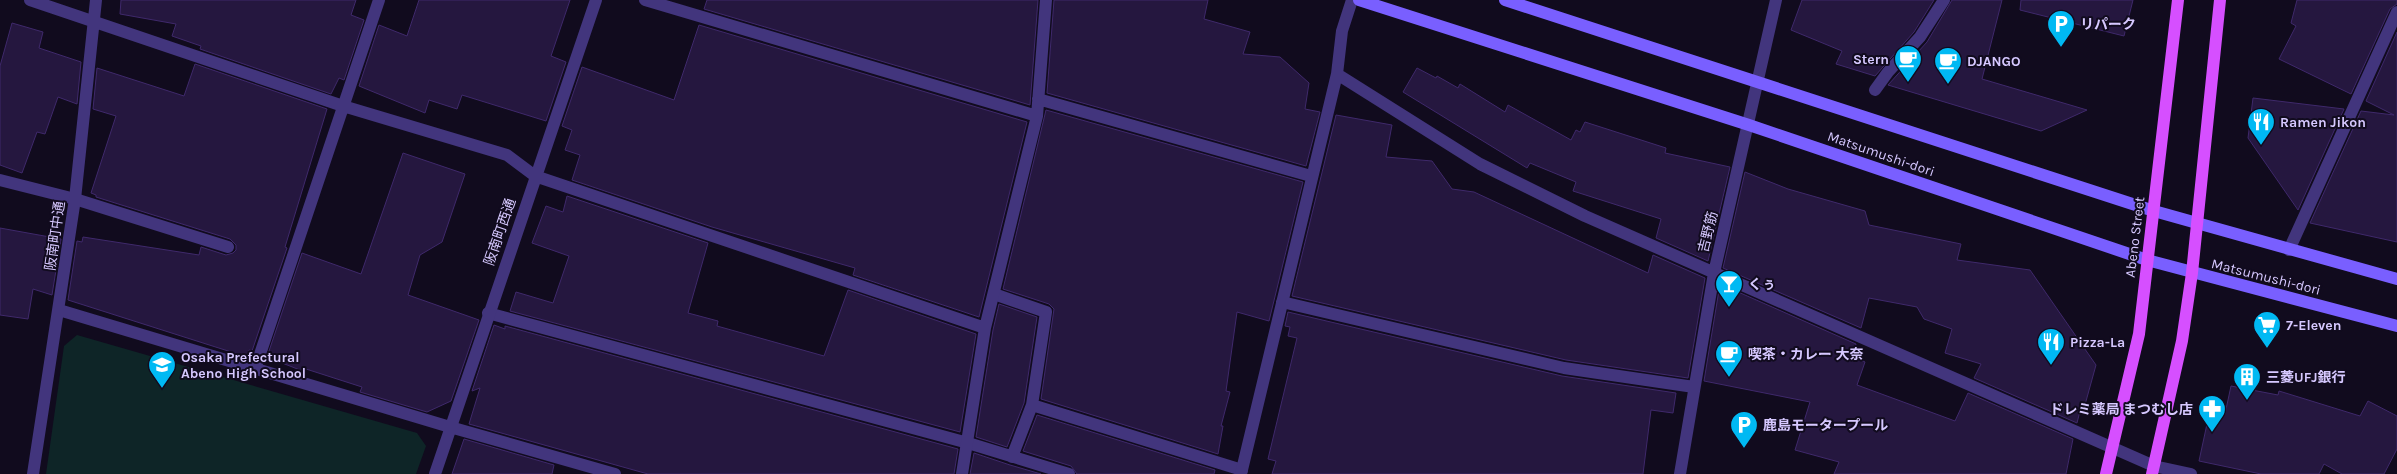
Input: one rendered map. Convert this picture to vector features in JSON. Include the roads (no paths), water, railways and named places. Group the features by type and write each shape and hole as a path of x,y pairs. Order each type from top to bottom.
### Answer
{"main road":[{"name":"Abeno Street","path":"2106,474 2139,334 2178,0"},
{"path":"2153,470 2182,341 2192,273 2220,0"}],"street":[{"path":"30,0 342,106 507,155 535,176 986,328"},
{"name":"阪南町中通","path":"34,474 75,199 96,0"},
{"path":"255,369 379,0"},
{"name":"阪南町西通","path":"435,474 488,313 596,0"},
{"path":"645,0 1037,116"},
{"path":"962,474 986,328 1037,116 1046,0"},
{"path":"1032,405 1241,472 1337,74 1342,31 1352,0"},
{"name":"Matsumushi-dori","path":"1359,0 1749,125 2147,260 2397,326"},
{"name":"Matsumushi-dori","path":"1505,0 2154,211 2397,279"},
{"name":"吉野筋","path":"1680,474 1714,273 1776,0"},
{"path":"1875,90 1888,72 1920,37 1944,0"},
{"path":"2289,250 2397,12"},
{"path":"1337,74 1480,164 1585,216 2112,448 2153,470 2191,474"},
{"path":"1038,99 1311,176"},
{"path":"0,180 75,199 228,247"},
{"path":"994,294 1046,312 1032,405 1012,457"},
{"path":"1282,302 1564,368 1694,386"},
{"path":"59,310 450,427 615,474"},
{"path":"488,313 968,443 1069,474"}],"place":[{"name":"リパーク","path":"2061,48"},
{"name":"Stern","path":"1908,83"},
{"name":"DJANGO","path":"1948,85"},
{"name":"Ramen Jikon","path":"2261,146"},
{"name":"くぅ","path":"1729,308"},
{"name":"7-Eleven","path":"2267,349"},
{"name":"Pizza-La","path":"2051,366"},
{"name":"喫茶・カレー 大奈","path":"1729,378"},
{"name":"Osaka Prefectural Abeno High School","path":"162,389"},
{"name":"三菱UFJ銀行","path":"2247,401"},
{"name":"ドレミ薬局 まつむし店","path":"2212,433"},
{"name":"鹿島モータープール","path":"1744,449"}]}
